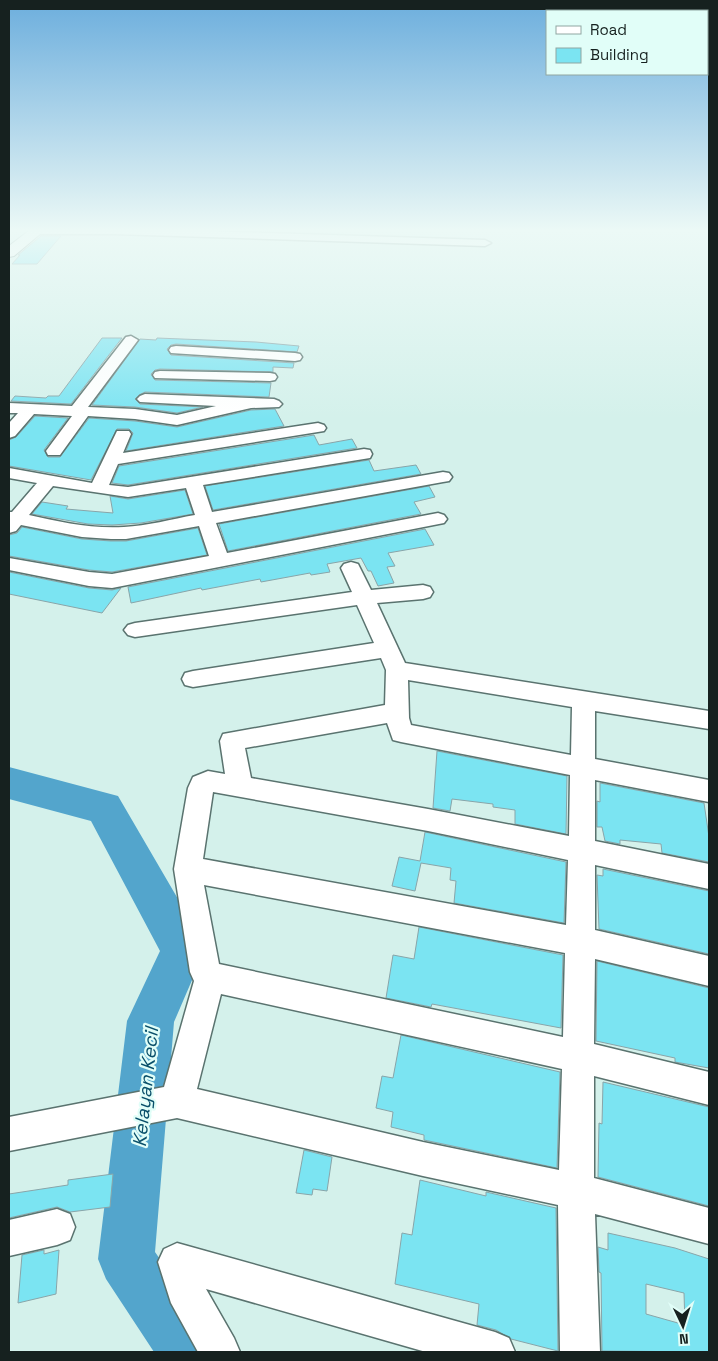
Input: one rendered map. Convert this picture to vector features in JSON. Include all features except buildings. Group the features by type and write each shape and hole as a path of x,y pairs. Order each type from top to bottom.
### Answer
{"street":[{"path":"54,451 79,412 131,340"},
{"path":"135,414 178,346 295,357"},
{"path":"160,375 270,378"},
{"path":"145,399 274,404"},
{"path":"9,408 135,414 167,420 187,419 252,404"},
{"path":"9,434 30,409"},
{"path":"110,460 318,428"},
{"path":"98,489 123,434"},
{"path":"9,473 98,489 128,492 364,454"},
{"path":"11,521 108,534 152,529 443,478"},
{"path":"11,521 49,480"},
{"path":"193,482 220,560"},
{"path":"9,564 107,581 438,519"},
{"path":"343,538 356,568 364,597 392,660 401,733 709,791"},
{"path":"135,630 364,597 423,592"},
{"path":"193,679 392,660 584,700 709,720"},
{"path":"580,1352 576,1191 584,700"},
{"path":"240,786 232,741 398,712"},
{"path":"709,876 428,820 208,780 202,784 188,869 205,972 210,977 577,1056 709,1088"},
{"path":"188,869 580,941 709,971"},
{"path":"177,1101 210,977"},
{"path":"9,1134 177,1101 423,1159 576,1191 709,1226"},
{"path":"9,1238 57,1227"},
{"path":"220,1352 185,1289 178,1262 495,1352"}],"waterway":[{"name":"Kelayan Kecil","path":"9,783 104,808 183,950 151,1021 126,1259 189,1352"}]}
